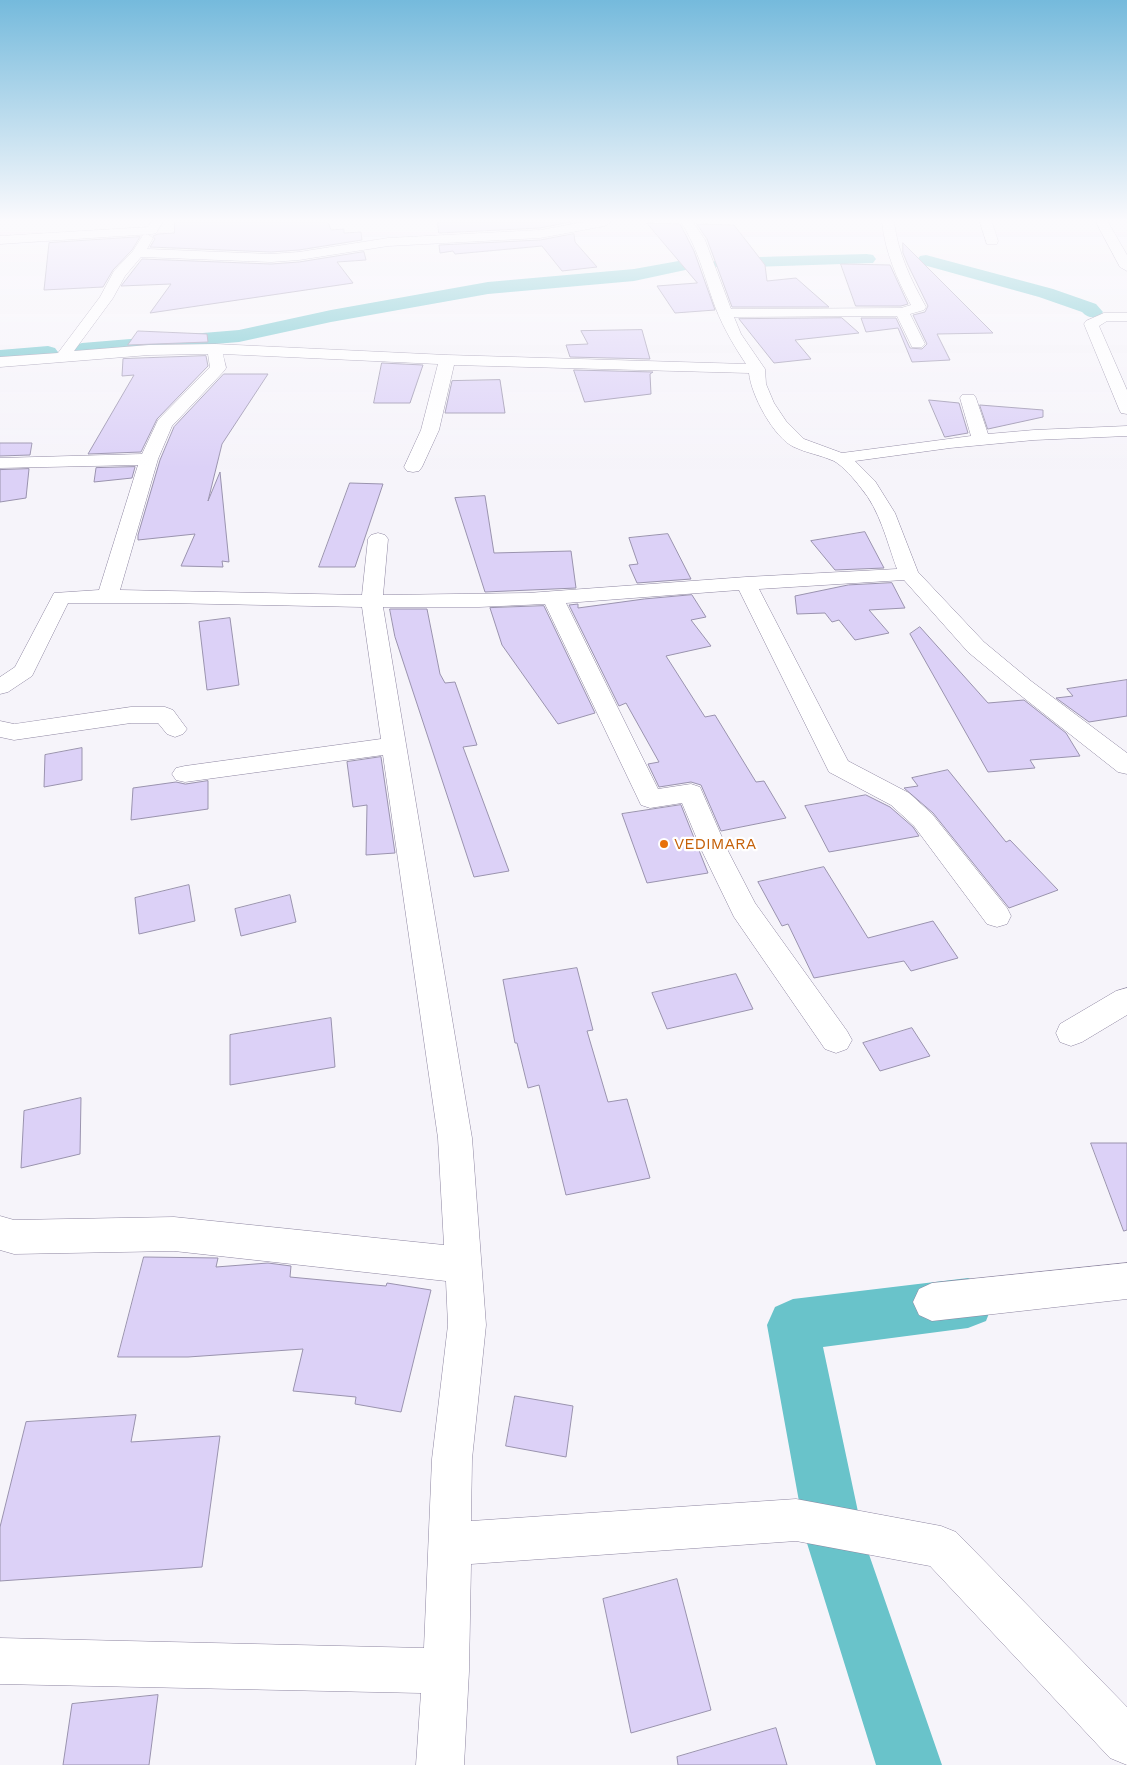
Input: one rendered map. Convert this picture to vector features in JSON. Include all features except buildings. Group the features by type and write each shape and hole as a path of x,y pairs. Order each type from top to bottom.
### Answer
{"street":[{"path":"63,357 101,304"},
{"path":"722,304 734,334 757,369 758,384 766,404 778,424 798,443 841,458 869,485 886,513 909,574 976,648 1127,766"},
{"path":"725,313 902,312 919,307 918,304"},
{"path":"902,312 917,344"},
{"path":"1127,317 1104,317 1091,324 1127,409"},
{"path":"0,362 149,350 215,349 447,360 757,369"},
{"path":"108,596 150,458 164,424 218,368 215,349"},
{"path":"413,467 430,430 447,360"},
{"path":"968,398 981,440"},
{"path":"841,458 981,440 1034,435 1127,431"},
{"path":"0,463 150,458"},
{"path":"378,539 372,602 455,1138 467,1325 452,1459 446,1672 440,1765"},
{"path":"0,687 24,671 61,597 108,596 372,602 554,599 746,583 909,574"},
{"path":"746,583 838,766 900,799 923,820 997,916"},
{"path":"554,599 650,799 691,793 715,851 744,909 836,1040"},
{"path":"0,729 14,732 139,715 165,715 175,729"},
{"path":"185,774 394,746"},
{"path":"1071,1033 1127,1000"},
{"path":"0,1232 14,1237 174,1234 463,1265"},
{"path":"932,1302 1127,1281"},
{"path":"449,1544 796,1520 941,1547 1127,1741"},
{"path":"0,1660 446,1672"}],"waterway":[{"path":"82,349 239,336 396,304"},
{"path":"1079,304 1089,308 1093,312"},
{"path":"0,356 48,352"},
{"path":"909,1765 835,1540 793,1325 968,1303"}],"place":[{"name":"VEDIMARA","path":"664,844"}]}
